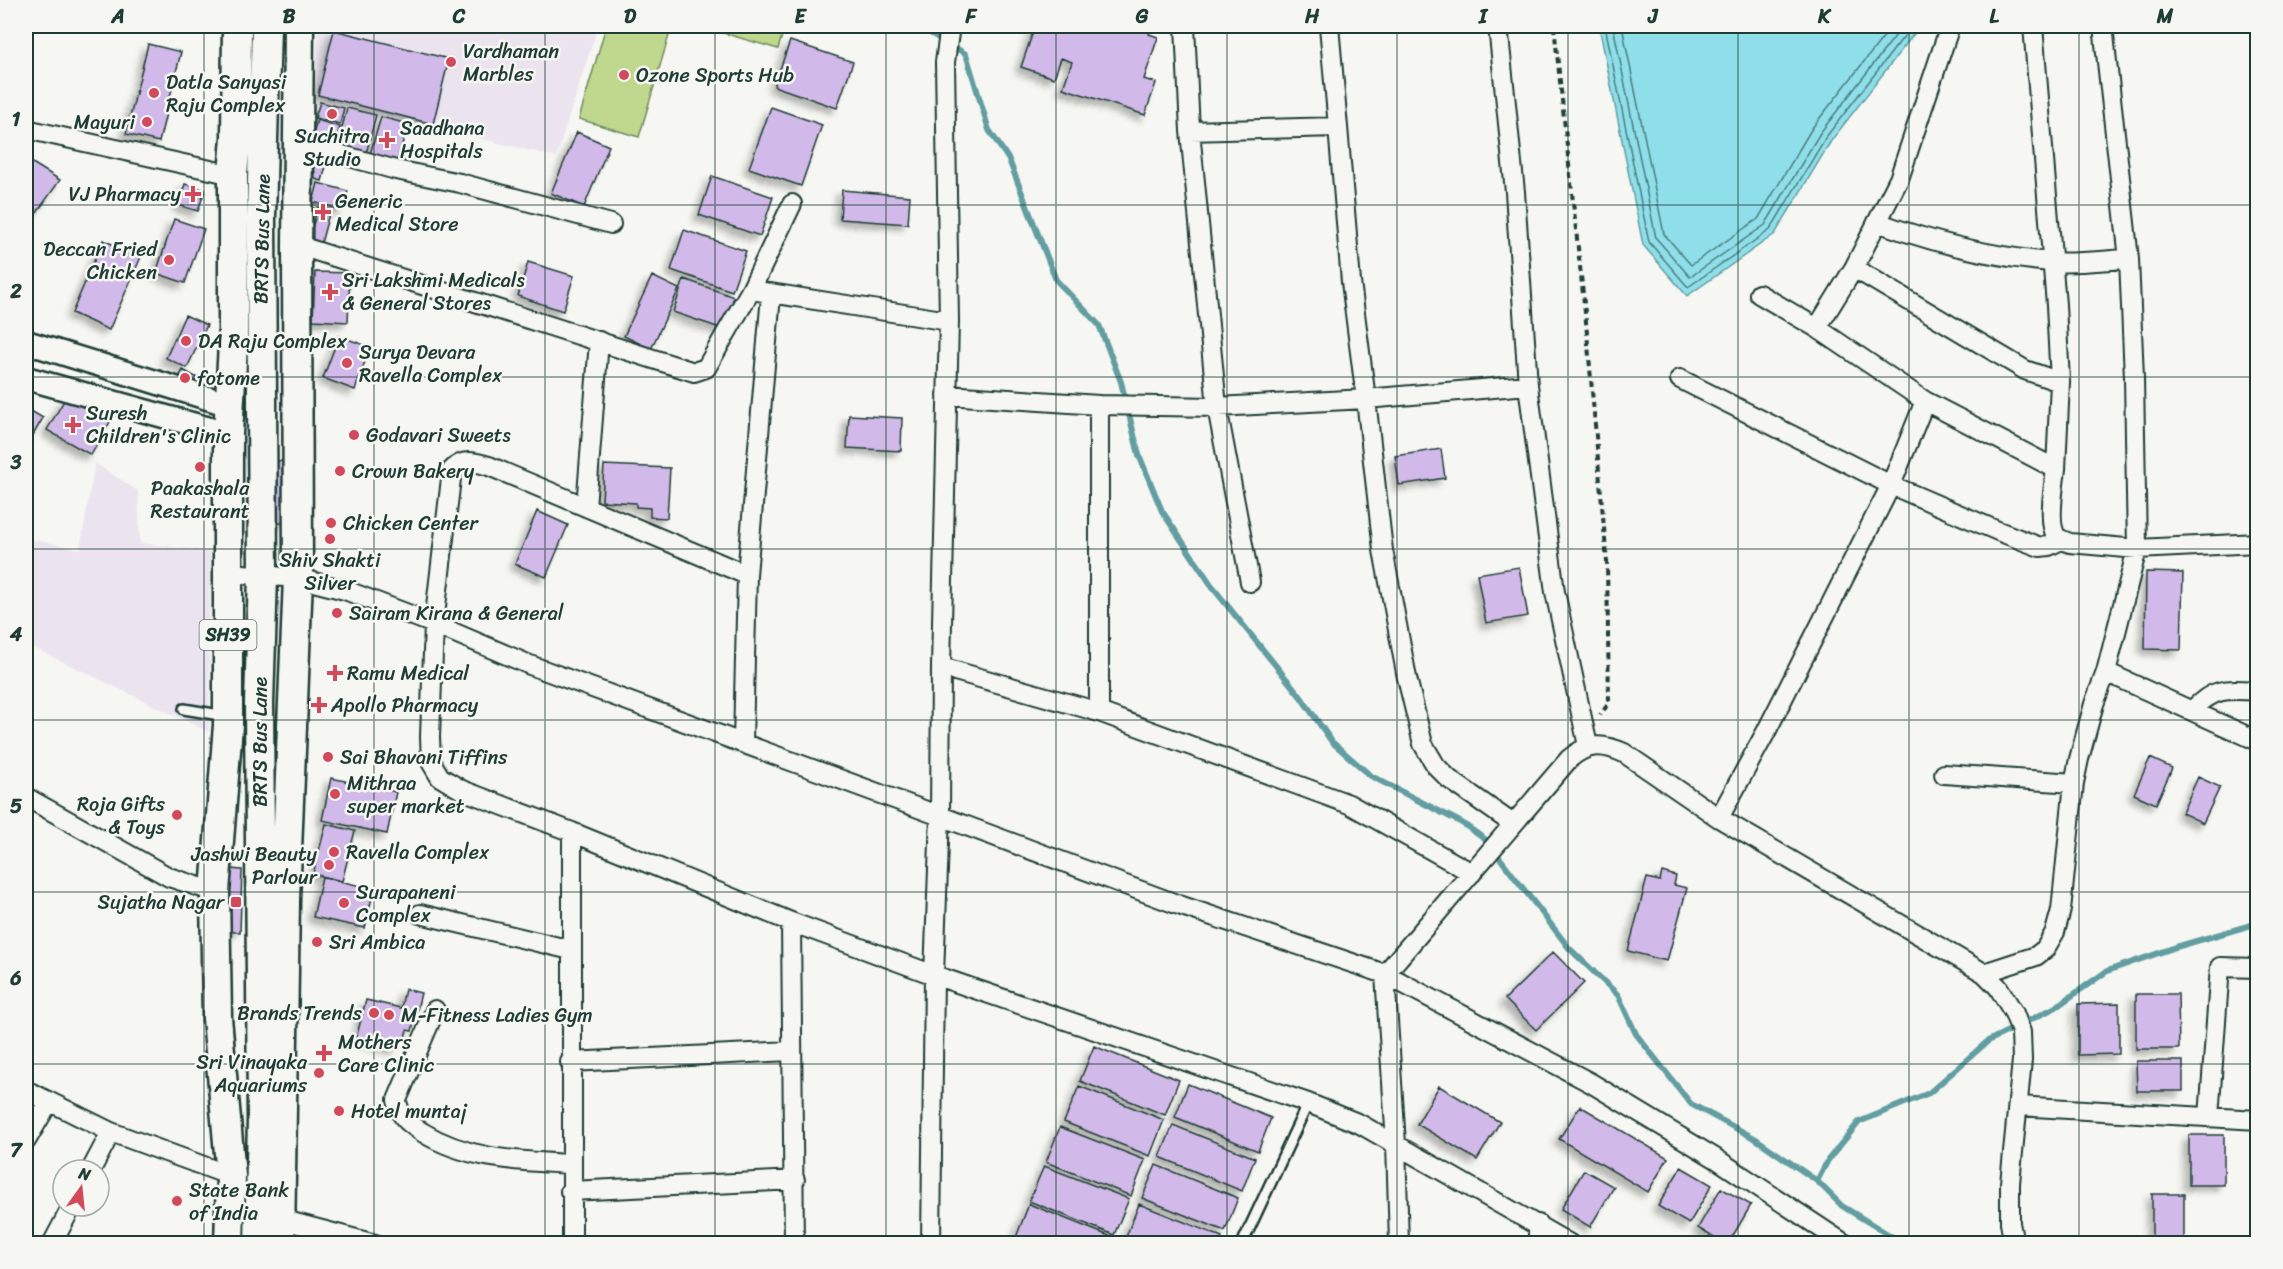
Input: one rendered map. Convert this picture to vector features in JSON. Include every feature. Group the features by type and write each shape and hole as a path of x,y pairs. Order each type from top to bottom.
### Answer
{"main road":[{"name":"SH39","path":"230,1244 231,1176 217,1018 215,892 228,716 228,434 233,344 233,176 236,137 237,26"},
{"name":"BRTS Bus Lane","path":"259,1244 262,1120 261,241 266,26"},
{"path":"280,1231 285,900 298,578 299,26"}],"street":[{"path":"1185,26 1190,131 1217,406 1250,582"},
{"path":"1329,26 1351,282 1383,550 1407,678 1423,744 1436,766 1508,829"},
{"path":"1498,26 1515,192 1528,385 1555,592 1587,740"},
{"path":"1817,328 1854,268 1899,179 1950,26"},
{"path":"2033,26 2060,382 2052,520 2055,535 2070,543 2138,549 2258,543"},
{"path":"1984,973 2036,956 2051,941 2061,910 2074,783 2084,738 2106,672 2138,549 2129,258 2103,26"},
{"path":"931,1244 934,975 940,816 949,321 946,57 950,27"},
{"path":"1190,131 1338,128"},
{"path":"26,129 233,176"},
{"path":"297,145 310,146 396,170 460,183 611,224"},
{"path":"297,245 683,369 700,371 706,368 751,290 792,204"},
{"path":"1877,222 1920,238 1971,251 2052,262 2129,258"},
{"path":"1854,268 2025,370 2060,382"},
{"path":"751,290 771,295 949,321"},
{"path":"1759,294 1817,328 1925,401 2056,469"},
{"path":"743,742 747,575 771,295"},
{"path":"586,507 599,341"},
{"path":"26,342 230,405"},
{"path":"26,378 228,434"},
{"path":"1680,379 1891,485 2032,545 2049,546 2061,540"},
{"path":"947,395 1106,406 1217,406 1366,399 1528,385"},
{"path":"1719,818 1766,732 1891,485 1925,401"},
{"path":"1099,712 1106,406"},
{"path":"747,575 489,466 474,462 463,462 456,465 449,479 434,624 430,737 431,762 435,770 440,777 462,790 572,832 791,922 934,975 1308,1103 1360,1124 1570,1244"},
{"path":"229,573 298,578 345,590 434,624 530,665 1179,905 1385,974 1591,1083 1715,1158 1845,1244"},
{"path":"941,666 1099,712 1349,804 1474,870"},
{"path":"2106,672 2258,741"},
{"path":"2192,711 2204,697 2213,693 2236,690 2258,691"},
{"path":"1587,740 1624,753 1719,818 1984,973 1998,987 2021,1032 2022,1060 2010,1183 2010,1223 2014,1244"},
{"path":"1399,1244 1396,1144 1385,974 1587,740"},
{"path":"1944,774 2074,783"},
{"path":"26,797 170,877 215,892"},
{"path":"572,832 570,1062 572,1244"},
{"path":"420,914 571,950"},
{"path":"791,922 794,1244"},
{"path":"2209,1117 2220,967 2258,968"},
{"path":"435,1010 398,1100 399,1110 405,1120 434,1139 480,1156 570,1164"},
{"path":"570,1062 791,1051"},
{"path":"26,1090 111,1132 231,1176"},
{"path":"26,1141 49,1102"},
{"path":"2018,1106 2258,1120"},
{"path":"97,1158 111,1132"},
{"path":"570,1191 795,1180"},
{"path":"52,1244 66,1218"},
{"path":"1538,1224 1538,1244"},
{"path":"280,1231 375,1244"}],"lane":[{"path":"184,709 228,716"},
{"path":"1242,1244 1308,1103"}],"path":[{"path":"1554,26 1586,322 1607,562 1609,703 1587,740"}],"shaded area":[{"name":"Vardhaman Marbles","path":"318,26 598,26 556,157 315,98"},
{"path":"95,463 138,491 140,543 210,551 209,732 26,644 26,538 80,549"}],"green space":[{"name":"Ozone Sports Hub","path":"606,26 649,26 670,32 639,137 579,119"},
{"path":"714,26 785,26 778,49 713,30"}],"water":[{"path":"1599,26 1917,26 1917,30 1831,141 1775,234 1687,296 1643,245"}],"building":[{"path":"1035,26 1152,26 1149,34 1158,37 1144,79 1156,83 1145,115 1063,88 1072,62 1061,58 1054,78 1021,67"},
{"path":"334,30 449,59 433,124 318,95"},
{"path":"790,41 853,62 837,108 774,86"},
{"name":"Datla Sanyasi Raju Complex","path":"148,44 181,52 159,142 126,134"},
{"path":"320,102 344,108 340,124 315,118"},
{"path":"771,107 822,125 801,186 749,168"},
{"path":"347,108 376,115 366,154 337,147"},
{"path":"381,117 408,124 397,162 370,154"},
{"path":"317,120 340,127 335,145 312,139"},
{"path":"577,132 609,146 584,207 551,193"},
{"path":"314,156 328,159 322,181 315,179"},
{"path":"26,159 60,180 26,228"},
{"path":"712,176 773,197 760,236 699,215"},
{"path":"318,183 348,191 342,210 313,202"},
{"path":"185,184 205,190 198,211 178,205"},
{"path":"842,190 910,196 908,224 840,219"},
{"path":"318,207 330,210 320,247 308,243"},
{"path":"174,219 204,229 185,283 156,273"},
{"path":"684,230 746,251 732,291 671,270"},
{"path":"103,240 141,257 109,330 72,313"},
{"path":"528,262 574,276 563,311 518,296"},
{"path":"315,272 350,273 348,322 313,320"},
{"path":"652,276 679,289 651,349 624,336"},
{"path":"684,279 734,297 723,329 673,312"},
{"name":"DA Raju Complex","path":"185,315 207,325 187,368 166,358"},
{"name":"Surya Devara Ravella Complex","path":"339,336 370,347 355,390 323,378"},
{"path":"183,370 201,380 195,391 177,380"},
{"path":"66,397 110,422 91,455 47,430"},
{"path":"26,408 43,418 26,447"},
{"path":"849,415 902,418 901,451 847,448"},
{"path":"1441,449 1445,478 1399,485 1395,456"},
{"path":"277,461 289,461 287,523 275,523"},
{"path":"604,465 670,468 667,518 650,517 650,508 636,507 636,503 602,501"},
{"path":"537,511 568,525 546,577 515,564"},
{"path":"1519,567 1528,616 1486,623 1477,574"},
{"path":"2146,572 2183,573 2181,650 2145,649"},
{"path":"2150,758 2172,768 2156,804 2134,794"},
{"path":"2198,777 2220,787 2203,823 2182,813"},
{"path":"331,778 396,792 387,834 322,820"},
{"name":"Ravella Complex","path":"326,824 355,831 342,881 313,874"},
{"path":"230,869 242,870 240,932 228,932"},
{"path":"1662,872 1676,876 1674,885 1687,888 1667,961 1628,951 1647,878 1660,881"},
{"name":"Surapaneni Complex","path":"322,877 374,889 365,928 313,917"},
{"path":"1553,952 1584,983 1536,1030 1505,999"},
{"path":"405,989 421,993 412,1031 407,1030 404,1040 400,1039 397,1049 356,1039 366,1000 401,1008"},
{"path":"2136,994 2178,994 2179,1049 2136,1049"},
{"path":"2119,1003 2119,1054 2078,1055 2078,1004"},
{"path":"1094,1046 1179,1080 1165,1115 1080,1081"},
{"path":"2136,1061 2183,1061 2183,1091 2137,1091"},
{"path":"1188,1084 1271,1118 1258,1151 1175,1117"},
{"path":"1079,1086 1164,1120 1150,1156 1064,1122"},
{"path":"1439,1086 1500,1122 1477,1160 1417,1124"},
{"path":"1580,1106 1668,1158 1648,1192 1559,1139"},
{"path":"1173,1125 1255,1158 1242,1191 1160,1157"},
{"path":"1060,1127 1145,1160 1131,1196 1046,1162"},
{"path":"2189,1135 2224,1135 2224,1185 2189,1185"},
{"path":"1156,1165 1238,1198 1225,1231 1142,1198"},
{"path":"1044,1166 1129,1199 1114,1235 1029,1201"},
{"path":"1681,1167 1712,1185 1689,1224 1658,1206"},
{"path":"1584,1170 1614,1187 1590,1227 1561,1209"},
{"path":"1721,1188 1751,1205 1728,1244 1724,1244 1698,1228"},
{"path":"2152,1194 2184,1194 2184,1243 2152,1243"},
{"path":"1029,1204 1114,1238 1111,1244 1025,1244 1015,1240"},
{"path":"1139,1204 1222,1237 1220,1244 1143,1244 1126,1237"}],"waterway":[{"path":"918,26 966,54 989,130 1009,160 1056,280 1099,325 1121,382 1139,455 1162,511 1214,589 1301,697 1332,742 1371,776 1462,823 1486,840 1569,948 1618,995 1636,1034 1691,1104 1756,1139 1817,1181 1842,1206 1904,1244"},
{"path":"1817,1181 1828,1160 1859,1122 1929,1093 1988,1041 2056,1007 2107,971 2176,947 2258,923"}],"place":[{"name":"Vardhaman Marbles","path":"451,62"},
{"name":"Ozone Sports Hub","path":"624,75"},
{"name":"Datla Sanyasi Raju Complex","path":"154,93"},
{"name":"Suchitra Studio","path":"332,114"},
{"name":"Mayuri","path":"147,122"},
{"name":"Saadhana Hospitals","path":"387,140"},
{"name":"VJ Pharmacy","path":"193,194"},
{"name":"Generic Medical Store","path":"323,212"},
{"name":"Deccan Fried Chicken","path":"169,260"},
{"name":"Sri Lakshmi Medicals & General Stores","path":"330,292"},
{"name":"DA Raju Complex","path":"186,341"},
{"name":"Surya Devara Ravella Complex","path":"347,363"},
{"name":"fotome","path":"185,378"},
{"name":"Suresh Children's Clinic","path":"73,425"},
{"name":"Godavari Sweets","path":"354,435"},
{"name":"Paakashala Restaurant","path":"200,467"},
{"name":"Crown Bakery","path":"340,471"},
{"name":"Chicken Center","path":"331,523"},
{"name":"Shiv Shakti Silver","path":"330,539"},
{"name":"Sairam Kirana & General","path":"337,613"},
{"name":"Ramu Medical","path":"335,673"},
{"name":"Apollo Pharmacy","path":"319,705"},
{"name":"Sai Bhavani Tiffins","path":"328,757"},
{"name":"Mithraa super market","path":"335,794"},
{"name":"Roja Gifts & Toys","path":"177,815"},
{"name":"Ravella Complex","path":"334,852"},
{"name":"Jashwi Beauty Parlour","path":"329,865"},
{"name":"Sujatha Nagar","path":"236,902"},
{"name":"Surapaneni Complex","path":"344,903"},
{"name":"Sri Ambica","path":"317,942"},
{"name":"Brands Trends","path":"374,1013"},
{"name":"M-Fitness Ladies Gym","path":"389,1015"},
{"name":"Mothers Care Clinic","path":"324,1053"},
{"name":"Sri Vinayaka Aquariums","path":"319,1073"},
{"name":"Hotel muntaj","path":"339,1111"},
{"name":"State Bank of India","path":"177,1201"}]}
